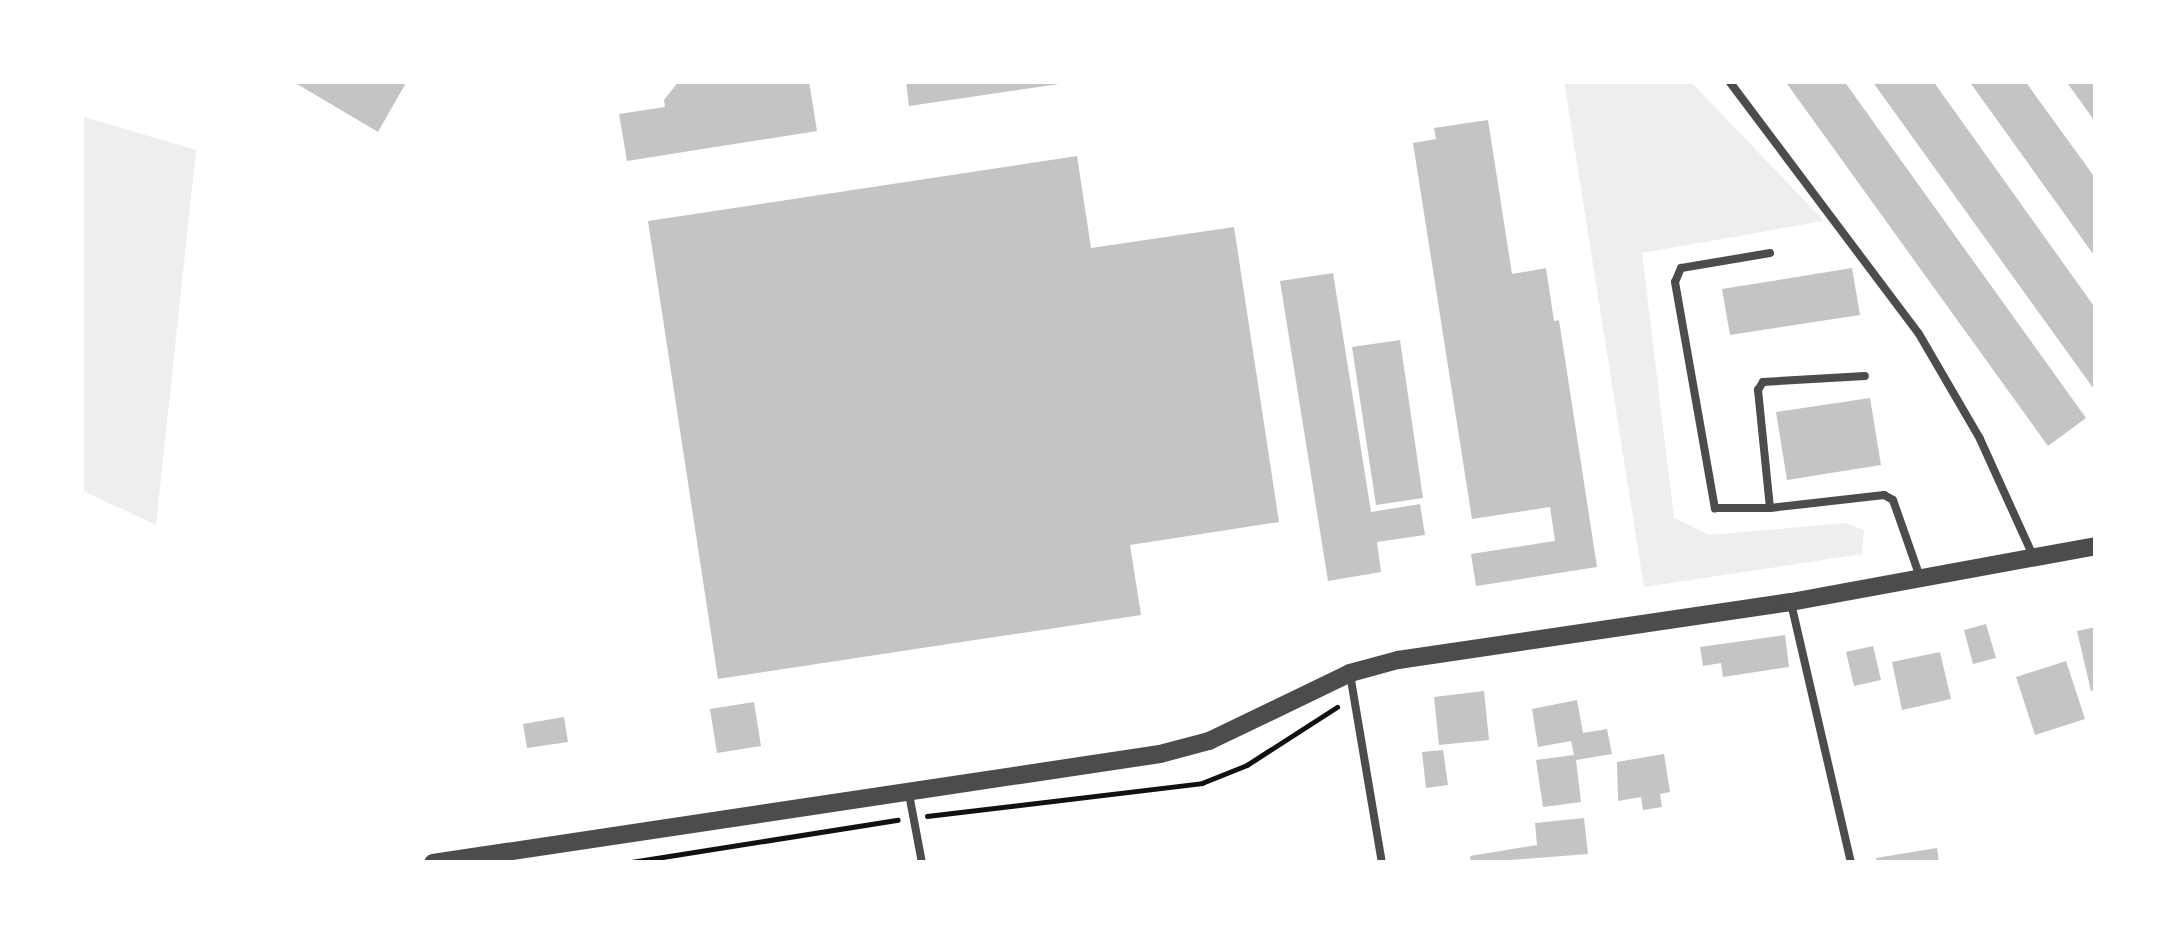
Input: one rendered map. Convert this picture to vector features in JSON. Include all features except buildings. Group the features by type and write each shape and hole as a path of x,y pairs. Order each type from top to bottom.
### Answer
{"street":[{"path":"433,863 1160,754 1209,741 1350,673 1459,650 1791,602 2096,546"}],"lane":[{"path":"1729,81 1919,334 1980,439 2034,557"},
{"path":"1771,253 1681,268 1675,282 1715,508 1771,508 1884,495 1894,500 1921,578"},
{"path":"1771,508 1758,390 1763,382 1865,376"},
{"path":"1791,602 1851,863"},
{"path":"1350,673 1382,863"},
{"path":"909,792 922,863"}],"shaded area":[{"path":"1564,81 1690,81 1824,221 1642,253 1674,518 1710,535 1845,523 1864,530 1862,554 1644,587"},
{"path":"81,116 196,150 156,525 81,490"}]}
